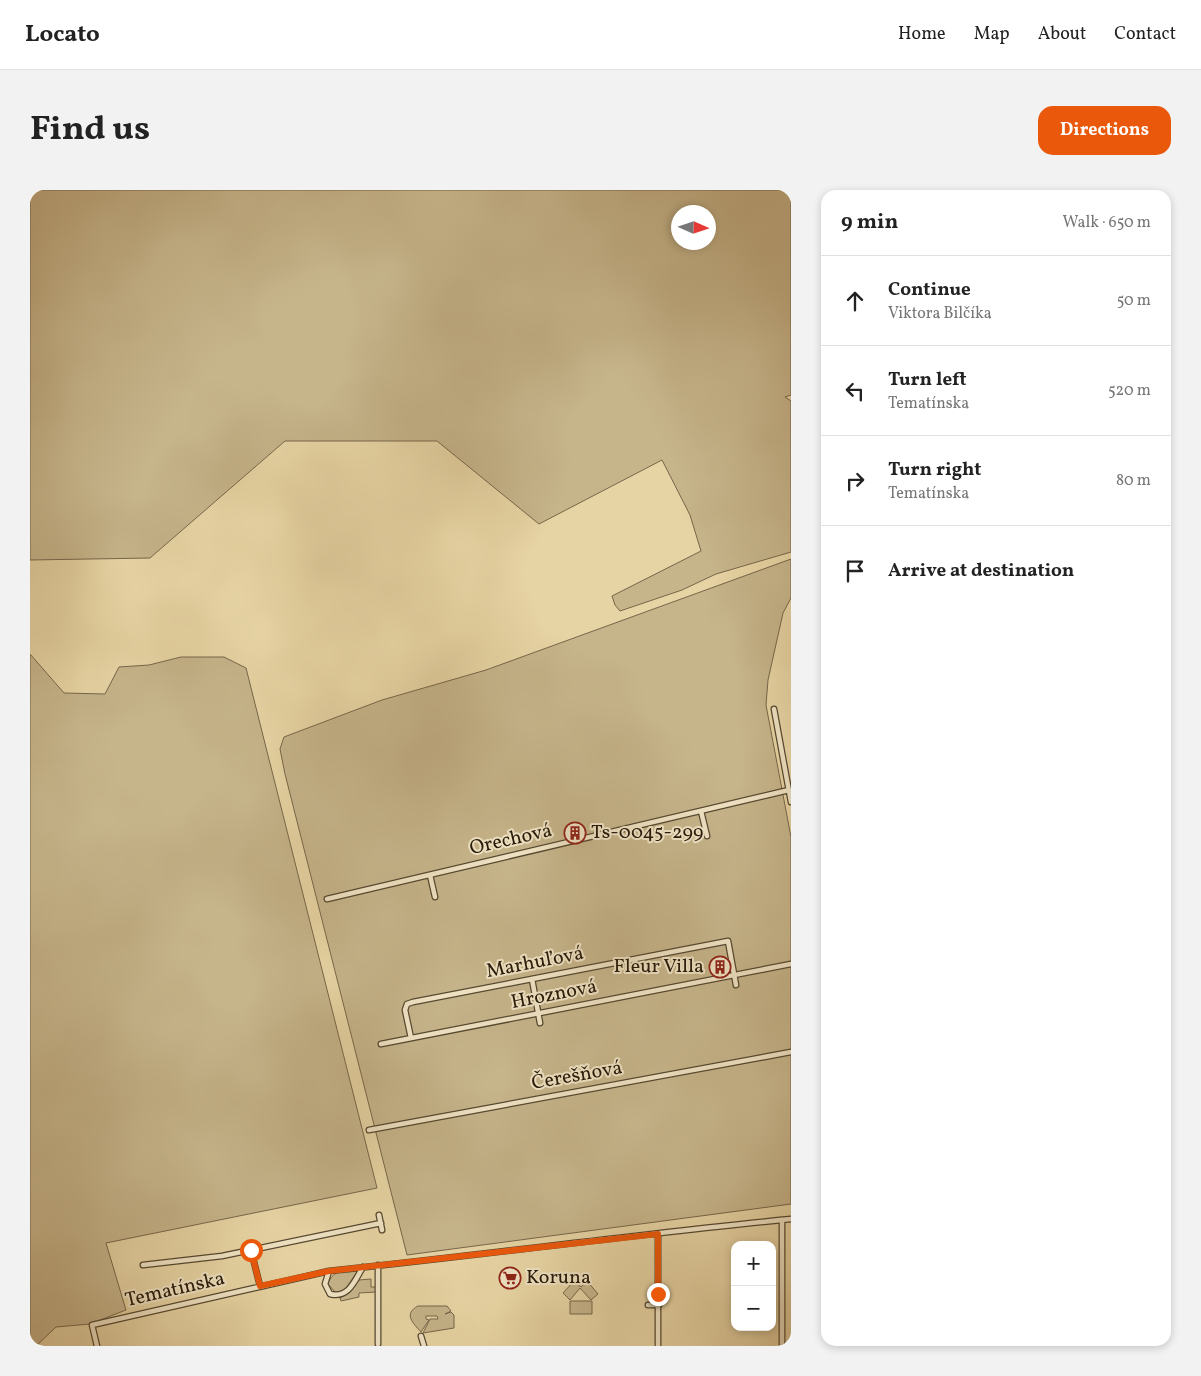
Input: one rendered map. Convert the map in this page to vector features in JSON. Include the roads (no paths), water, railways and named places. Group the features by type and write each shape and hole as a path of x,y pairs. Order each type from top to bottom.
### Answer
{"street":[{"path":"774,709 791,802"},
{"name":"Orechová","path":"327,899 789,790"},
{"path":"701,811 707,836"},
{"path":"430,874 435,897"},
{"name":"Marhuľová","path":"411,1038 405,1010 407,1004 602,965 728,941 734,976"},
{"name":"Hroznová","path":"381,1044 791,964"},
{"path":"734,976 736,985"},
{"path":"532,979 540,1023"},
{"name":"Čerešňová","path":"369,1130 791,1052"},
{"path":"379,1215 382,1230"},
{"name":"Tematínska","path":"97,1346 92,1325 329,1271 791,1219"},
{"path":"782,1220 782,1346"},
{"path":"143,1265 222,1256 381,1223"},
{"path":"658,1234 658,1346"},
{"path":"251,1250 260,1286"},
{"path":"378,1265 378,1344"},
{"path":"329,1271 324,1284 330,1294 337,1296 344,1294 351,1287 363,1266"},
{"path":"648,1305 658,1305"},
{"path":"421,1336 424,1346"}],"place":[{"name":"Ts-0045-299","path":"575,833"},
{"name":"Fleur Villa","path":"720,967"},
{"name":"Koruna","path":"510,1278"}]}
